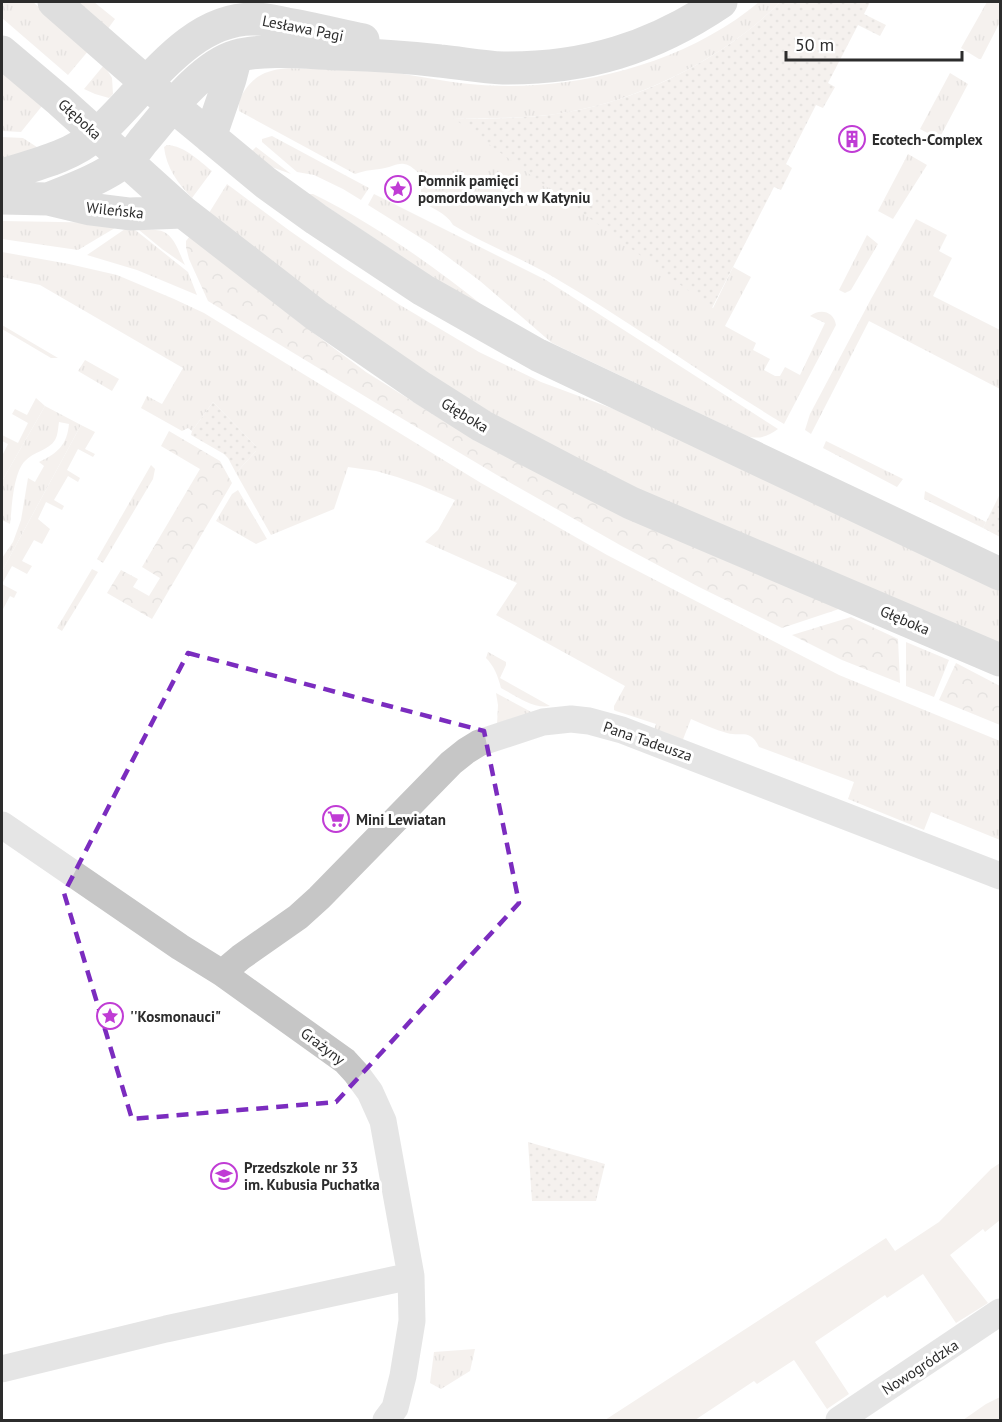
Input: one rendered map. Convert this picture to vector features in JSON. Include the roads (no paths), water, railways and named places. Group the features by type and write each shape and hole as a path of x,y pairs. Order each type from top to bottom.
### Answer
{"street":[{"path":"54,2 173,106 266,183 423,290 538,355 1000,574"},
{"name":"Lesława Pagi","path":"126,161 173,106 210,69 236,56 290,52 359,55 511,68 550,66 592,60 652,40 698,17 721,2"},
{"name":"Lesława Pagi","path":"97,134 170,58 187,44 215,27 240,20 255,19 294,25 373,42 440,61"},
{"name":"Głęboka","path":"2,52 183,212 333,327 482,426 632,503 1000,660"},
{"path":"210,137 236,56"},
{"path":"2,175 65,154 97,134 173,106"},
{"name":"Wileńska","path":"48,199 94,180 126,161"},
{"name":"Wileńska","path":"2,198 48,199 90,209 130,214 183,212"},
{"name":"Pana Tadeusza","path":"222,973 319,898 443,771 466,751 479,743 543,722 570,719 589,721 622,730 1000,876"},
{"name":"Grażyny","path":"2,825 180,947 222,973 345,1061 370,1092 383,1121 411,1276 412,1321 403,1376 392,1416"},
{"path":"2,1369 166,1329 411,1276"},
{"name":"Nowogródzka","path":"839,1420 1000,1312"}],"place":[{"name":"Ecotech-Complex","path":"852,139"},
{"name":"Pomnik pamięci pomordowanych w Katyniu","path":"398,189"},
{"name":"Mini Lewiatan","path":"336,819"},
{"name":"''Kosmonauci\"","path":"110,1016"},
{"name":"Przedszkole nr 33 im. Kubusia Puchatka","path":"224,1176"}]}
